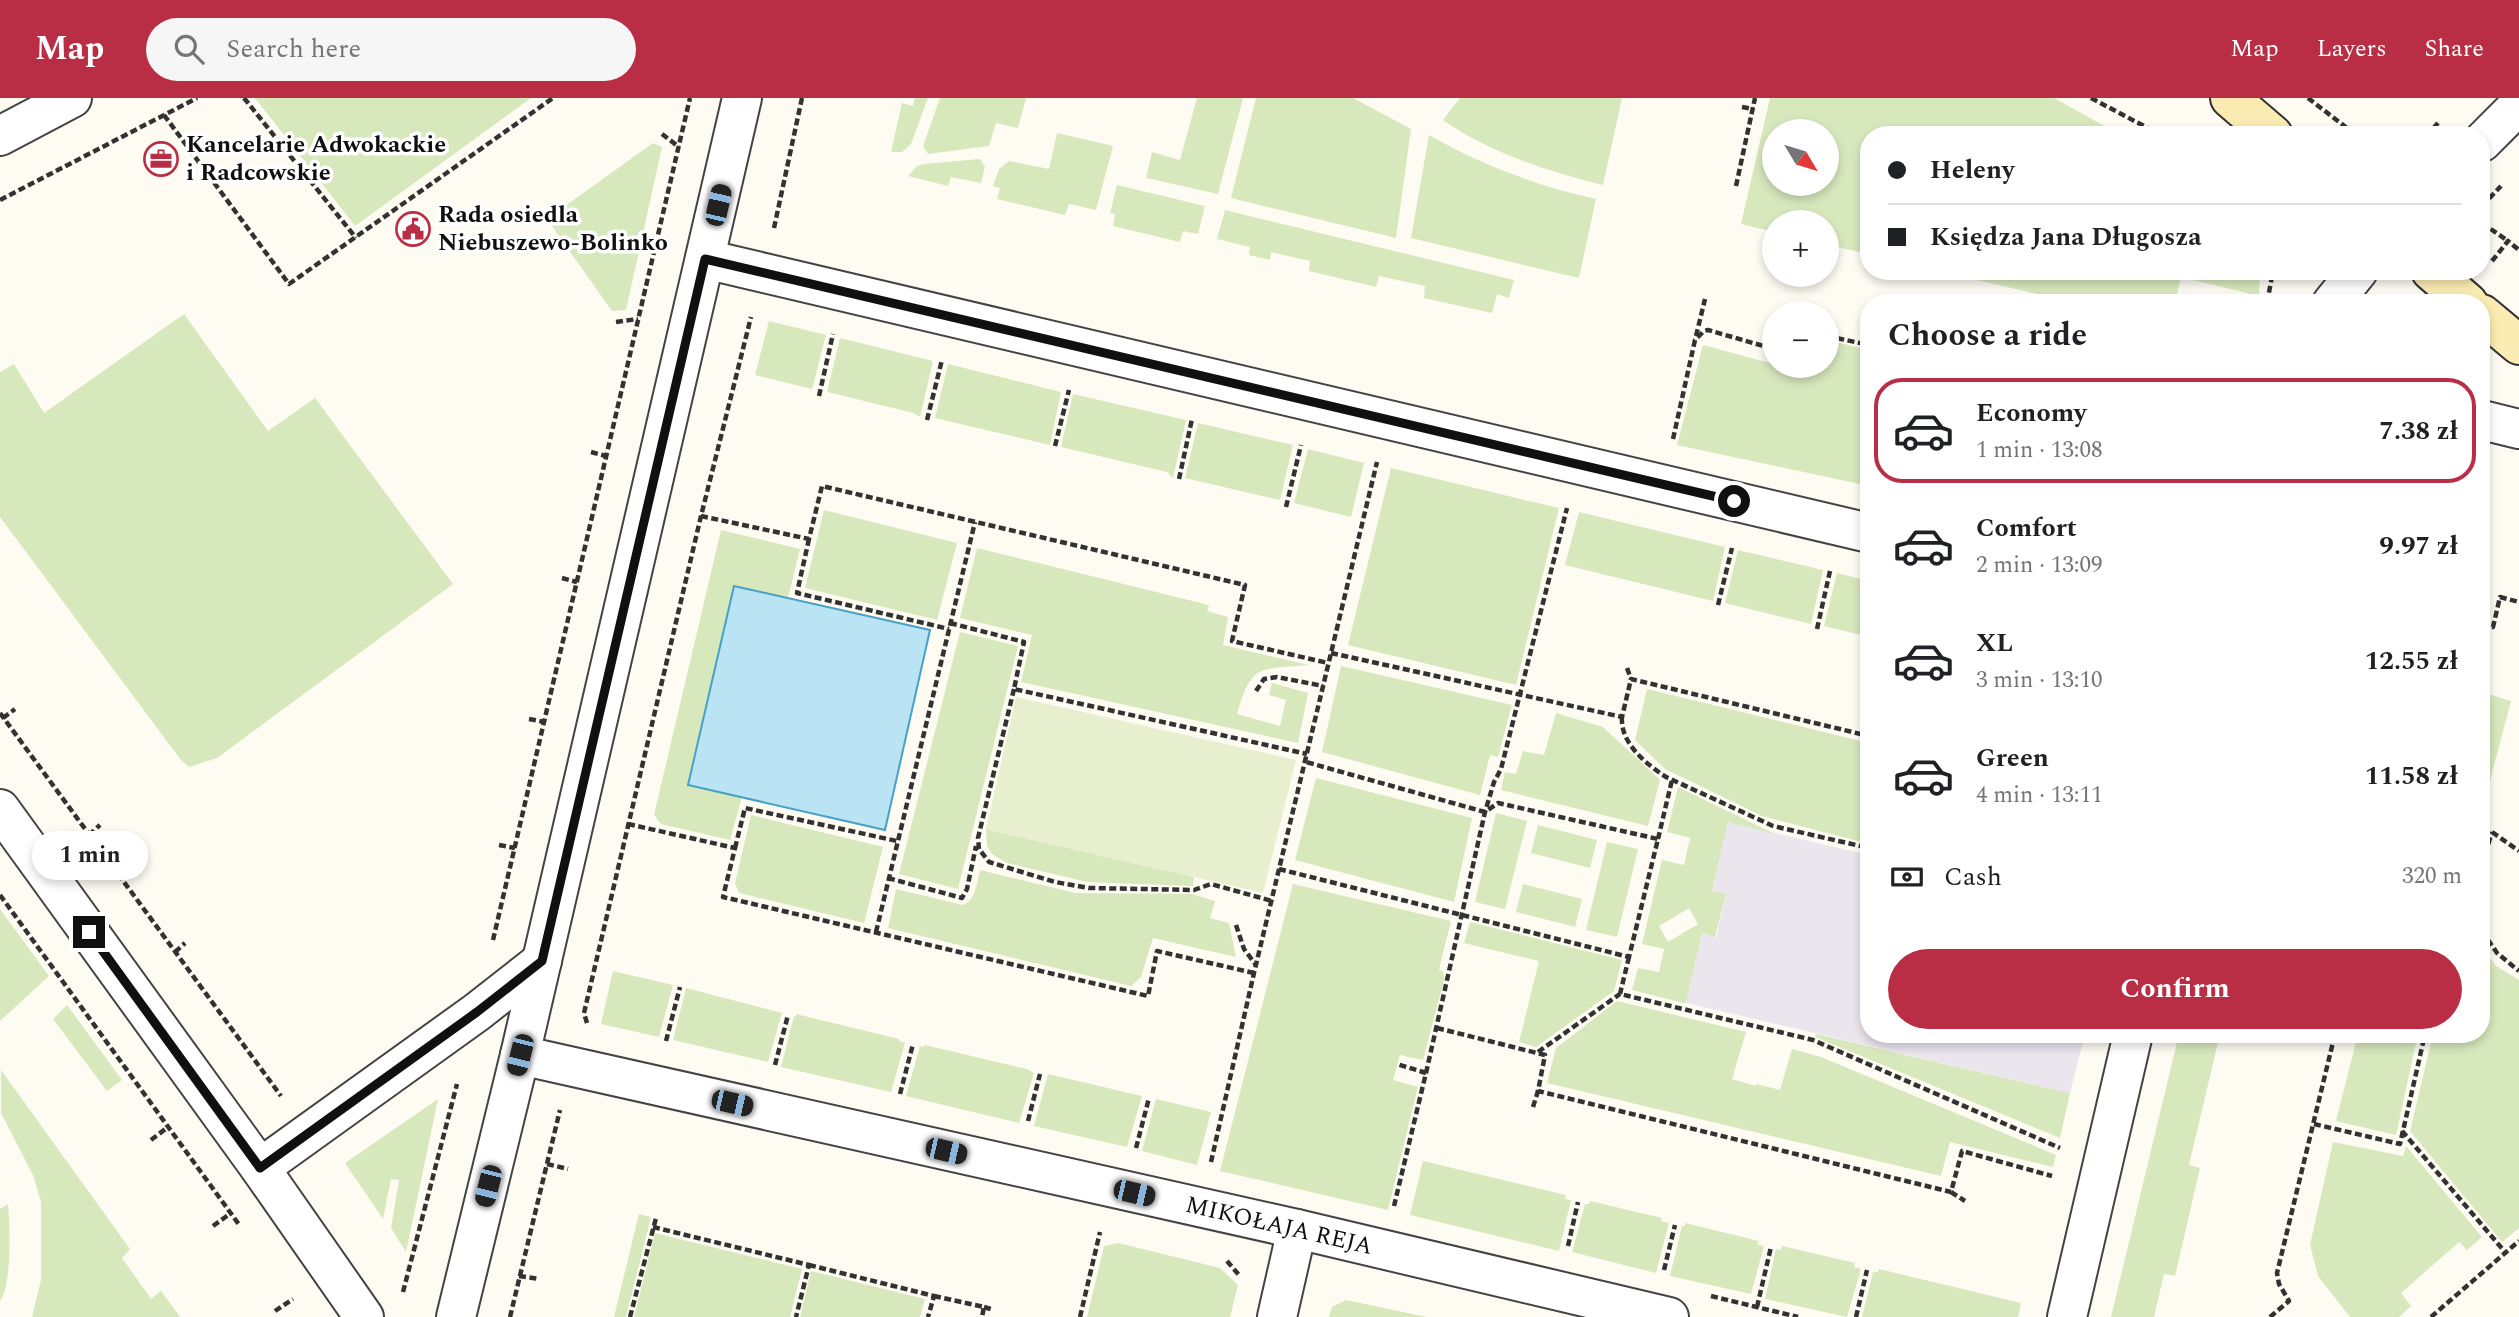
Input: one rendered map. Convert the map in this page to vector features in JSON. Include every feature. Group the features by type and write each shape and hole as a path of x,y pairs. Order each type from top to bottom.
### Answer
{"street":[{"path":"0,136 72,98"},
{"path":"456,1317 520,1055 743,98"},
{"path":"2231,98 2263,126"},
{"path":"2490,134 2519,105"},
{"path":"705,259 1860,531"},
{"path":"2339,294 2351,280"},
{"path":"2441,280 2458,294"},
{"path":"2490,321 2519,345"},
{"path":"2490,421 2519,429"},
{"path":"0,809 260,1168 364,1317"},
{"path":"260,1168 477,1012 542,961"},
{"path":"2067,1317 2131,1043"},
{"name":"MIKOŁAJA REJA","path":"520,1055 1297,1230 1669,1317"},
{"path":"1277,1317 1297,1230"}],"path":[{"path":"0,200 197,98"},
{"path":"244,98 356,238"},
{"path":"164,115 289,284 553,98"},
{"path":"400,1304 477,1012 690,98"},
{"path":"1736,186 1755,98"},
{"path":"2091,98 2144,126"},
{"path":"2308,98 2344,126"},
{"path":"1742,107 1753,109"},
{"path":"662,134 679,147"},
{"path":"2490,229 2519,250"},
{"path":"2491,262 2508,241"},
{"path":"1670,449 1705,299"},
{"path":"584,1013 701,516 748,324 754,312"},
{"path":"616,322 638,319"},
{"path":"1700,320 1709,330 1762,345"},
{"path":"818,396 835,327"},
{"path":"1695,340 1709,330"},
{"path":"1839,339 1860,343"},
{"path":"927,420 944,353"},
{"path":"1055,446 1071,383"},
{"path":"1179,479 1194,412"},
{"path":"1286,507 1303,438"},
{"path":"591,452 606,456"},
{"path":"1211,1163 1379,456"},
{"path":"887,878 962,898 967,889 1024,642 797,593 822,486 1245,585 1232,641 1328,663"},
{"path":"1394,1207 1485,812 1501,769 1569,500"},
{"path":"701,516 809,539"},
{"path":"876,932 975,522"},
{"path":"1718,605 1734,540"},
{"path":"1817,629 1832,563"},
{"path":"562,578 577,582"},
{"path":"2490,626 2493,627 2500,597 2519,602"},
{"path":"1331,653 1622,717"},
{"path":"1628,668 1631,679 1621,726 1629,743 1655,770 1773,826 1860,846"},
{"path":"1256,691 1264,679 1277,677 1323,686"},
{"path":"1631,679 1860,734"},
{"path":"1014,689 1307,754"},
{"path":"15,709 2,715 288,1106"},
{"path":"529,719 545,722"},
{"path":"1306,762 1485,812"},
{"path":"1537,1053 1620,994 1672,780"},
{"path":"1485,812 1498,803 1658,839"},
{"path":"897,841 745,808 723,897 1148,996 1157,951 1254,973"},
{"path":"628,824 735,848"},
{"path":"89,835 100,825"},
{"path":"2490,831 2519,851"},
{"path":"2490,841 2493,832"},
{"path":"978,838 979,849 989,862 1075,887 1194,890 1211,884 1272,901"},
{"path":"499,845 515,848"},
{"path":"1279,869 1629,957"},
{"path":"0,895 246,1234"},
{"path":"1236,925 1244,949 1256,965"},
{"path":"175,952 185,943"},
{"path":"2490,943 2497,953 2519,971"},
{"path":"664,1050 680,987"},
{"path":"1620,994 1813,1040 2067,1151"},
{"path":"772,1075 788,1015"},
{"path":"1437,1028 1545,1055 1533,1107"},
{"path":"2270,1317 2289,1301 2279,1284 2277,1273 2333,1043"},
{"path":"2314,1124 2400,1144 2423,1043"},
{"path":"897,1105 913,1044"},
{"path":"1397,1064 1426,1073"},
{"path":"1028,1122 1040,1074"},
{"path":"1538,1091 1951,1192 1965,1201"},
{"path":"1133,1159 1149,1098"},
{"path":"510,1317 558,1119"},
{"path":"151,1140 168,1127"},
{"path":"2402,1132 2505,1252"},
{"path":"1951,1192 1962,1151 2060,1178"},
{"path":"547,1164 568,1169"},
{"path":"1567,1250 1578,1202"},
{"path":"213,1226 231,1213"},
{"path":"630,1317 656,1217"},
{"path":"1663,1272 1675,1225"},
{"path":"653,1227 994,1310"},
{"path":"1080,1317 1101,1228"},
{"path":"2431,1317 2519,1241"},
{"path":"1757,1307 1770,1247"},
{"path":"796,1317 809,1265"},
{"path":"1856,1317 1867,1270"},
{"path":"521,1276 539,1279"},
{"path":"928,1317 934,1296"},
{"path":"275,1311 293,1299 299,1308"},
{"path":"982,1317 984,1307"}],"shaded area":[{"path":"1728,822 1860,853 1860,1043 2083,1043 2070,1093 1686,1003 1702,933 1716,937 1726,895 1712,891"}],"green space":[{"path":"255,98 531,98 355,226"},
{"path":"915,98 928,98 911,144 902,152 891,152 902,103 913,106"},
{"path":"940,98 1026,98 1018,128 996,123 989,146 928,154 923,146"},
{"path":"1197,98 1243,98 1218,194 1146,178 1152,152 1180,160"},
{"path":"1256,98 1353,98 1411,129 1396,238 1231,198"},
{"path":"1460,98 1622,98 1603,185 1520,160 1479,142 1443,120"},
{"path":"1770,98 2054,98 2105,126 1860,126 1860,252 1839,248 1839,210 1762,210 1762,229 1741,224 1762,133 1762,196 1839,196 1839,119 1765,119"},
{"path":"1057,133 1113,146 1096,210 1069,204 1065,215 997,199 1000,188 993,186 999,169 1009,161 1049,169"},
{"path":"1429,135 1510,173 1596,199 1579,278 1411,238"},
{"path":"653,143 662,147 626,310 612,311 547,219"},
{"path":"980,159 985,167 981,183 951,177 948,186 908,176 917,166 924,164"},
{"path":"1117,185 1205,206 1198,234 1183,231 1180,242 1113,226 1115,214 1110,213"},
{"path":"1225,210 1514,280 1509,298 1497,294 1492,313 1424,298 1425,286 1379,276 1376,287 1309,271 1310,261 1271,252 1270,260 1249,255 1250,247 1217,239"},
{"path":"1977,280 2180,280 2177,294 2037,294"},
{"path":"2193,280 2260,280 2259,294"},
{"path":"184,314 268,431 315,398 453,584 217,758 189,767 181,760 0,517 0,372 14,364 44,413"},
{"path":"769,321 826,335 812,389 755,375"},
{"path":"840,338 933,361 920,417 914,413 827,392"},
{"path":"1839,343 1860,348 1860,484 1677,445 1703,345 1762,361 1762,378 1839,378"},
{"path":"948,364 1061,392 1050,445 935,418"},
{"path":"1073,394 1186,420 1173,478 1167,472 1061,447"},
{"path":"1198,423 1293,445 1280,500 1185,478"},
{"path":"1308,449 1364,463 1351,517 1294,503"},
{"path":"1391,468 1559,508 1516,685 1348,645"},
{"path":"824,510 957,543 937,620 805,588"},
{"path":"1579,512 1725,547 1713,601 1565,565"},
{"path":"721,530 800,549 788,598 734,586 688,784 742,797 730,840 661,824 654,815"},
{"path":"977,548 1209,605 1207,611 1228,617 1223,645 1309,665 1279,667 1260,672 1248,685 1237,714 1280,726 1286,700 1269,695 1272,683 1308,693 1298,743 1021,682 1032,635 960,618"},
{"path":"1738,550 1823,570 1811,624 1725,603"},
{"path":"1837,573 1860,579 1860,635 1824,626"},
{"path":"960,632 1018,646 958,889 899,874"},
{"path":"1341,666 1512,705 1498,757 1490,755 1480,795 1322,752"},
{"path":"1647,689 1860,741 1860,842 1762,816 1665,769 1635,740"},
{"path":"2490,694 2511,701 2490,781"},
{"path":"1016,697 1296,760 1263,893 986,829"},
{"path":"1556,713 1603,727 1660,780 1648,826 1501,790 1505,772 1516,774 1523,751 1544,755"},
{"path":"1316,778 1472,818 1454,902 1295,860"},
{"path":"1678,787 1775,834 1728,822 1712,891 1726,894 1715,937 1702,933 1686,1003 1632,990 1638,968 1659,972 1664,949 1642,944 1662,860 1684,865 1690,838 1667,832","holes":["1689,908 1698,924 1668,942 1659,926"]},
{"path":"1496,813 1527,821 1505,909 1475,902"},
{"path":"751,815 883,847 864,923 739,893 735,883"},
{"path":"1538,825 1597,840 1590,868 1531,853"},
{"path":"986,829 1194,877 1193,886 1087,882 1007,863 992,854 987,846"},
{"path":"1607,842 1638,849 1617,937 1586,930"},
{"path":"980,870 1075,893 1192,894 1215,901 1210,918 1229,923 1236,957 1153,938 1141,977 1131,986 888,928 896,889 963,905 973,895"},
{"path":"1293,884 1451,921 1439,969 1443,972 1444,980 1423,1060 1400,1055 1393,1080 1418,1087 1388,1210 1220,1171"},
{"path":"1523,884 1582,899 1575,927 1516,912"},
{"path":"0,909 49,976 0,1021"},
{"path":"1470,922 1622,960 1614,991 1536,1047 1519,1042 1539,961 1464,943"},
{"path":"2490,958 2496,966 2519,980 2519,1228 2502,1242 2410,1131 2431,1043 2490,1043"},
{"path":"613,971 673,985 659,1037 601,1024"},
{"path":"686,988 782,1013 768,1062 673,1040"},
{"path":"1617,1001 1746,1032 1732,1079 1780,1090 1792,1049 1821,1057 2056,1155 2053,1167 1950,1142 1941,1176 1547,1083 1556,1048"},
{"path":"67,1005 122,1080 107,1091 53,1019"},
{"path":"796,1014 899,1039 905,1043 891,1092 781,1067"},
{"path":"1816,1034 2070,1093 2060,1138 1815,1037"},
{"path":"2177,1043 2218,1043 2189,1165 2200,1168 2175,1276 2164,1274 2154,1317 2111,1317"},
{"path":"2356,1043 2416,1043 2396,1135 2336,1121"},
{"path":"920,1046 1027,1069 1034,1073 1019,1123 906,1096"},
{"path":"1,1070 130,1249 122,1258 151,1299 161,1291 180,1317 32,1317 41,1280 41,1202 33,1175 1,1113"},
{"path":"1048,1074 1142,1096 1127,1147 1034,1126"},
{"path":"438,1099 406,1252 391,1228 399,1180 391,1179 383,1219 345,1163"},
{"path":"1156,1099 1211,1112 1197,1165 1142,1151"},
{"path":"2333,1142 2403,1156 2406,1146 2482,1237 2467,1250 2459,1242 2401,1293 2411,1306 2399,1317 2350,1317 2318,1276 2310,1245"},
{"path":"1423,1161 1566,1195 1565,1199 1571,1200 1559,1251 1410,1215"},
{"path":"1590,1201 1662,1218 1661,1221 1669,1223 1656,1273 1572,1252 1585,1204"},
{"path":"8,1204 10,1240 7,1282 0,1301 0,1209"},
{"path":"639,1214 651,1217 626,1317 614,1317"},
{"path":"1685,1223 1759,1241 1757,1244 1764,1246 1751,1294 1670,1276"},
{"path":"655,1233 802,1269 790,1317 634,1317"},
{"path":"1118,1243 1220,1268 1238,1285 1230,1317 1087,1317 1104,1246"},
{"path":"1782,1246 1855,1263 1854,1267 1861,1269 1847,1317 1765,1299 1776,1249 1781,1250"},
{"path":"1879,1269 2021,1303 2018,1317 1862,1317 1873,1272 1878,1272"},
{"path":"811,1271 925,1299 920,1317 800,1317"},
{"path":"1346,1300 1427,1317 1329,1317 1332,1307"}],"water":[{"path":"734,586 930,630 885,830 688,785"}],"place":[{"name":"Kancelarie Adwokackie i Radcowskie","path":"161,159"},
{"name":"Rada osiedla Niebuszewo-Bolinko","path":"413,229"}],"route":[{"path":"89,932 260,1168 477,1012 542,961 705,259 1734,501"}]}
